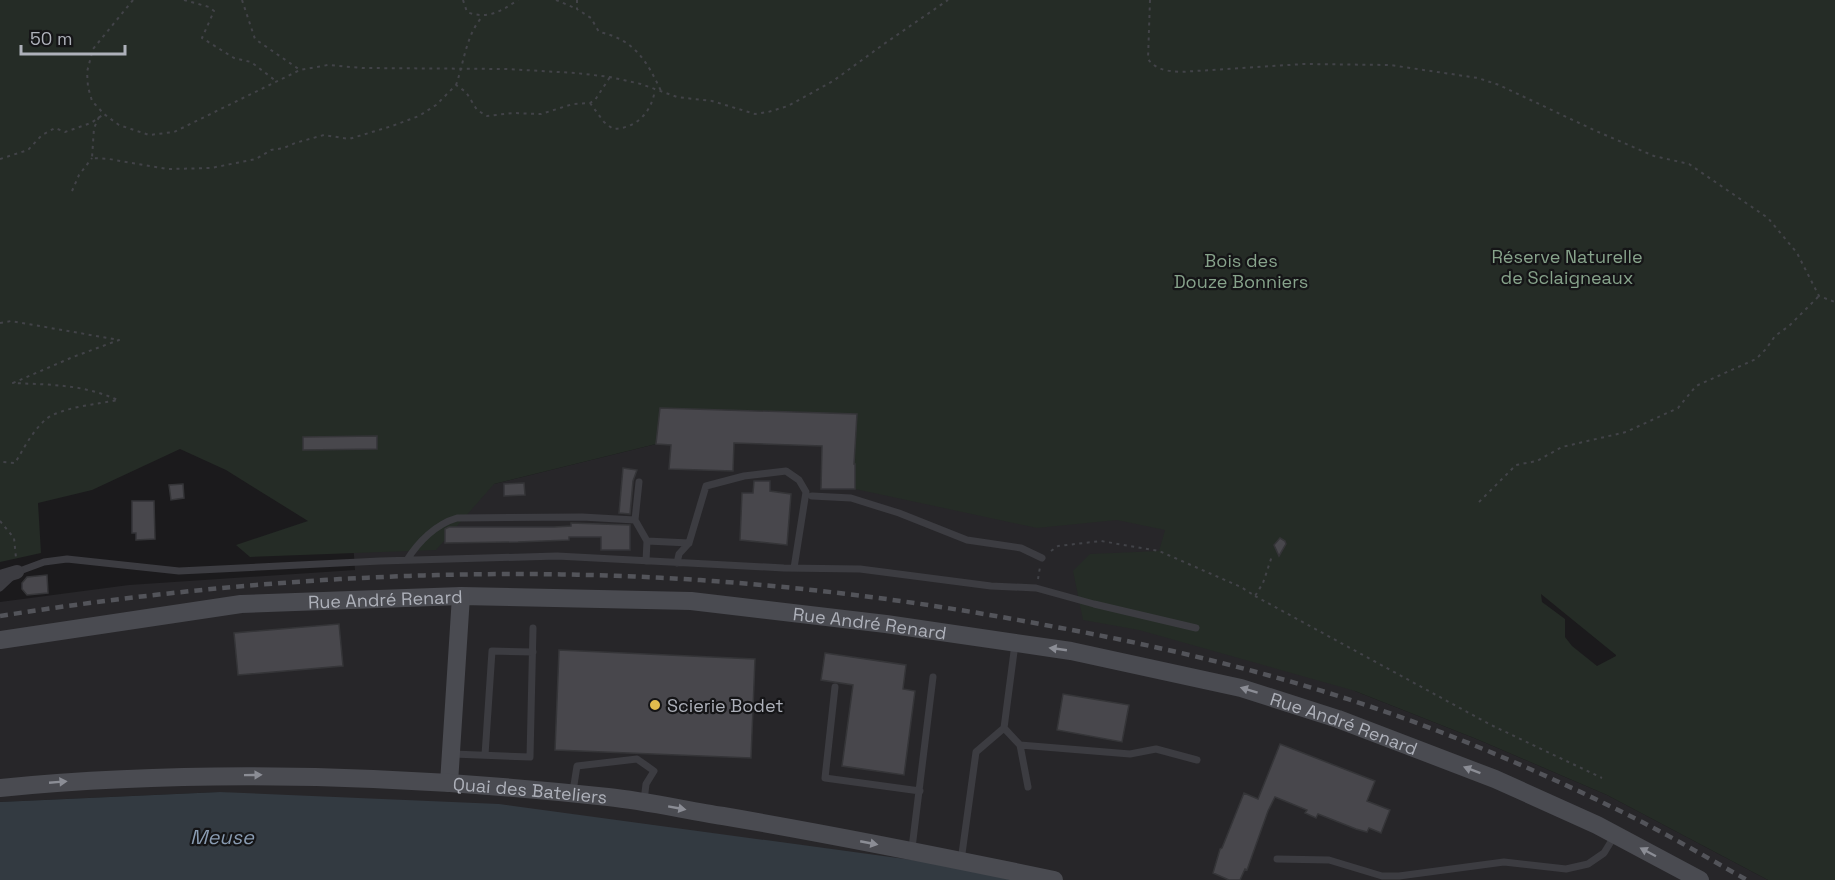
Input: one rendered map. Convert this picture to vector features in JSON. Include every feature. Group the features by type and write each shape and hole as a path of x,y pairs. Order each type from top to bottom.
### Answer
{"street":[{"path":"0,577 17,572"},
{"path":"449,783 461,596"},
{"name":"Rue André Renard","path":"0,640 241,604 461,596 691,602 886,624 1071,651 1241,688 1338,719 1495,779 1615,835 1700,880"},
{"name":"Quai des Bateliers","path":"0,788 79,780 259,775 449,783 610,797 775,825 1054,880"}],"lane":[{"path":"677,563 679,554 689,543 706,486 744,476 786,471 800,480 806,492 795,568"},
{"path":"639,482 635,520 647,541 646,561"},
{"path":"812,496 851,498 899,513 967,540 1021,548 1042,558"},
{"path":"407,560 429,533 445,522 457,518 582,517 635,520"},
{"path":"647,541 689,543"},
{"path":"0,588 17,572 44,562 67,559 179,571 407,560 557,556 677,563 860,569 991,586 1036,588 1196,628"},
{"path":"451,753 531,757 533,628"},
{"path":"961,861 976,752 1004,728 1015,643"},
{"path":"485,755 492,651 532,652"},
{"path":"911,851 933,677"},
{"path":"835,687 825,778 920,791"},
{"path":"1004,728 1020,745 1028,787"},
{"path":"1020,745 1130,754 1156,749 1197,760"},
{"path":"573,794 577,766 637,759 654,771 646,784 643,803"},
{"path":"1277,859 1329,860 1382,876 1399,876 1504,862 1566,869 1588,864 1604,853 1615,835"}],"path":[{"path":"133,0 93,49 87,72 92,101 104,114 119,125 149,135 163,135 188,127 300,70 328,65 362,68 506,69 610,77 641,84 677,97 712,101 755,114 768,112 788,106 833,81 948,0"},
{"path":"184,0 214,11 202,38 234,58 251,62 276,81"},
{"path":"242,0 255,39 300,70"},
{"path":"463,0 467,12 483,16 500,12 518,0"},
{"path":"556,0 591,18 599,32 615,35 639,52 651,69 661,92"},
{"path":"577,0 577,9"},
{"path":"1150,0 1148,59 1153,66 1161,70 1180,72 1304,64 1390,65 1457,74 1499,85 1654,156 1689,164 1768,218 1797,253 1819,296 1835,302"},
{"path":"92,158 168,169 211,168 256,159 271,150 324,135 349,139 392,126 419,116 436,105 456,85 476,23 483,16"},
{"path":"456,85 466,92 477,110 487,116 513,113 541,114 573,104 590,103 595,100 610,77"},
{"path":"590,103 604,122 613,129 626,128 636,122 653,104 656,89"},
{"path":"0,159 28,150 42,135 55,128 65,132 91,123 104,114"},
{"path":"72,192 79,175 92,158 94,128 99,117"},
{"path":"1479,502 1516,465 1537,461 1562,447 1626,432 1678,408 1696,386 1756,359 1775,336 1789,326 1819,296"},
{"path":"0,323 11,321 33,324 119,340 13,382 96,390 118,400 66,411 47,418 28,440 15,463 0,463"},
{"path":"0,521 14,538 17,572"},
{"path":"1036,588 1042,558 1058,546 1101,541 1159,551 1241,587 1491,725 1602,778"},
{"path":"1255,596 1263,583 1272,556"}],"shaded area":[{"path":"660,408 856,414 1151,471 1355,691 1479,740 1607,795 1768,880 1012,880 220,792 0,802 0,602 129,585 355,570 349,486 494,484 656,444"}],"green space":[{"name":"Bois des Douze Bonniers","path":"0,0 1835,0 1835,880 1768,880 1607,795 1479,740 1355,691 1139,630 1083,620 1073,571 1090,554 1159,551 1165,530 1117,520 1037,528 855,489 804,412 661,408 656,444 494,484 436,550 250,557 236,545 308,521 226,470 180,449 92,490 38,503 41,553 0,562","holes":["1541,594 1616,655 1597,666 1572,646 1565,637 1565,619 1542,602"]}],"water":[{"name":"Meuse","path":"220,792 499,804 942,864 1012,880 0,880 0,802"}],"building":[{"path":"660,408 857,414 855,489 821,489 822,446 734,443 733,471 669,469 671,445 656,444"},
{"path":"377,436 377,449 303,450 303,437"},
{"path":"623,468 637,470 633,481 630,514 619,513"},
{"path":"754,481 770,481 770,491 791,494 787,545 740,540 742,493 753,493"},
{"path":"524,483 525,495 504,496 504,484"},
{"path":"183,484 184,498 171,500 169,485"},
{"path":"132,501 154,501 155,539 136,540 136,533 132,533"},
{"path":"571,523 630,525 630,550 601,550 601,537 569,537 569,540 518,542 445,543 445,529 449,527 554,527 571,526"},
{"path":"1280,538 1286,544 1279,556 1274,545"},
{"path":"47,575 48,593 27,595 22,589 22,583 27,577"},
{"path":"339,624 343,666 238,675 234,633"},
{"name":"Scierie Bodet","path":"559,650 755,659 751,758 555,750"},
{"path":"825,653 906,665 903,689 915,691 904,775 842,766 853,685 821,680"},
{"path":"1063,694 1129,705 1122,742 1057,730"},
{"path":"1280,744 1375,781 1367,801 1390,810 1381,833 1369,828 1367,832 1356,829 1318,814 1316,818 1305,813 1307,810 1275,797 1247,870 1245,869 1240,880 1229,880 1213,873 1220,849 1244,793 1258,799"}],"railway":[{"path":"0,616 88,603 266,584 445,575 624,576 713,581 796,588 921,604 1095,634 1194,656 1293,682 1390,713 1542,774 1644,823 1747,880"}],"place":[{"name":"Scierie Bodet","path":"655,705"}],"park label":[{"name":"Réserve Naturelle de Sclaigneaux","path":"1567,266"}]}
